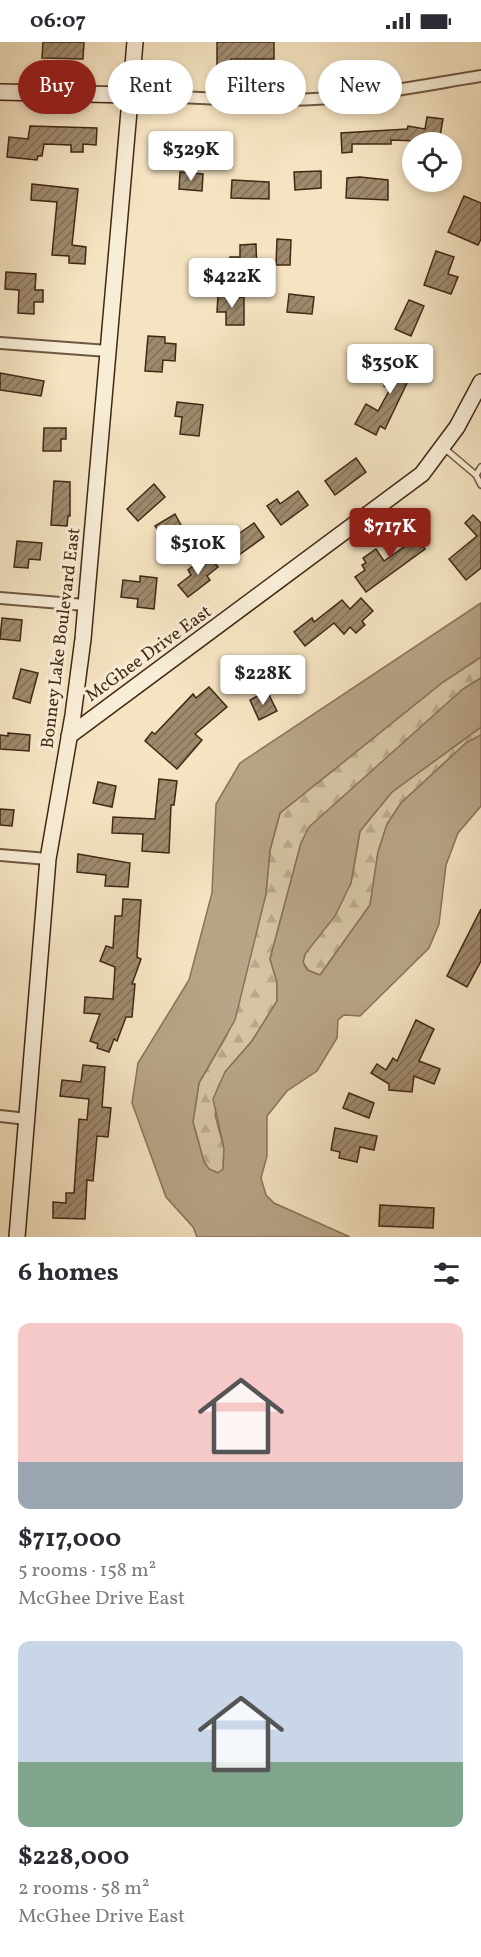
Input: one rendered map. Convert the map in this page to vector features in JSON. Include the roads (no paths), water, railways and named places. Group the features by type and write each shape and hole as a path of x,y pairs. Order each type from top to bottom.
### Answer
{"street":[{"name":"Bonney Lake Boulevard East","path":"133,60 135,42"},
{"path":"193,97 329,98 409,89 481,76"},
{"path":"0,92 108,94"},
{"name":"Bonney Lake Boulevard East","path":"17,1237 48,859 69,736 85,605 128,114"},
{"path":"0,343 108,351"},
{"name":"McGhee Drive East","path":"69,736 407,487 434,462 444,448 481,382"},
{"path":"0,598 85,605"},
{"path":"0,855 48,859"},
{"path":"0,1116 27,1119"}],"lane":[{"path":"444,448 476,475 481,486"},
{"path":"476,475 481,467"}]}
